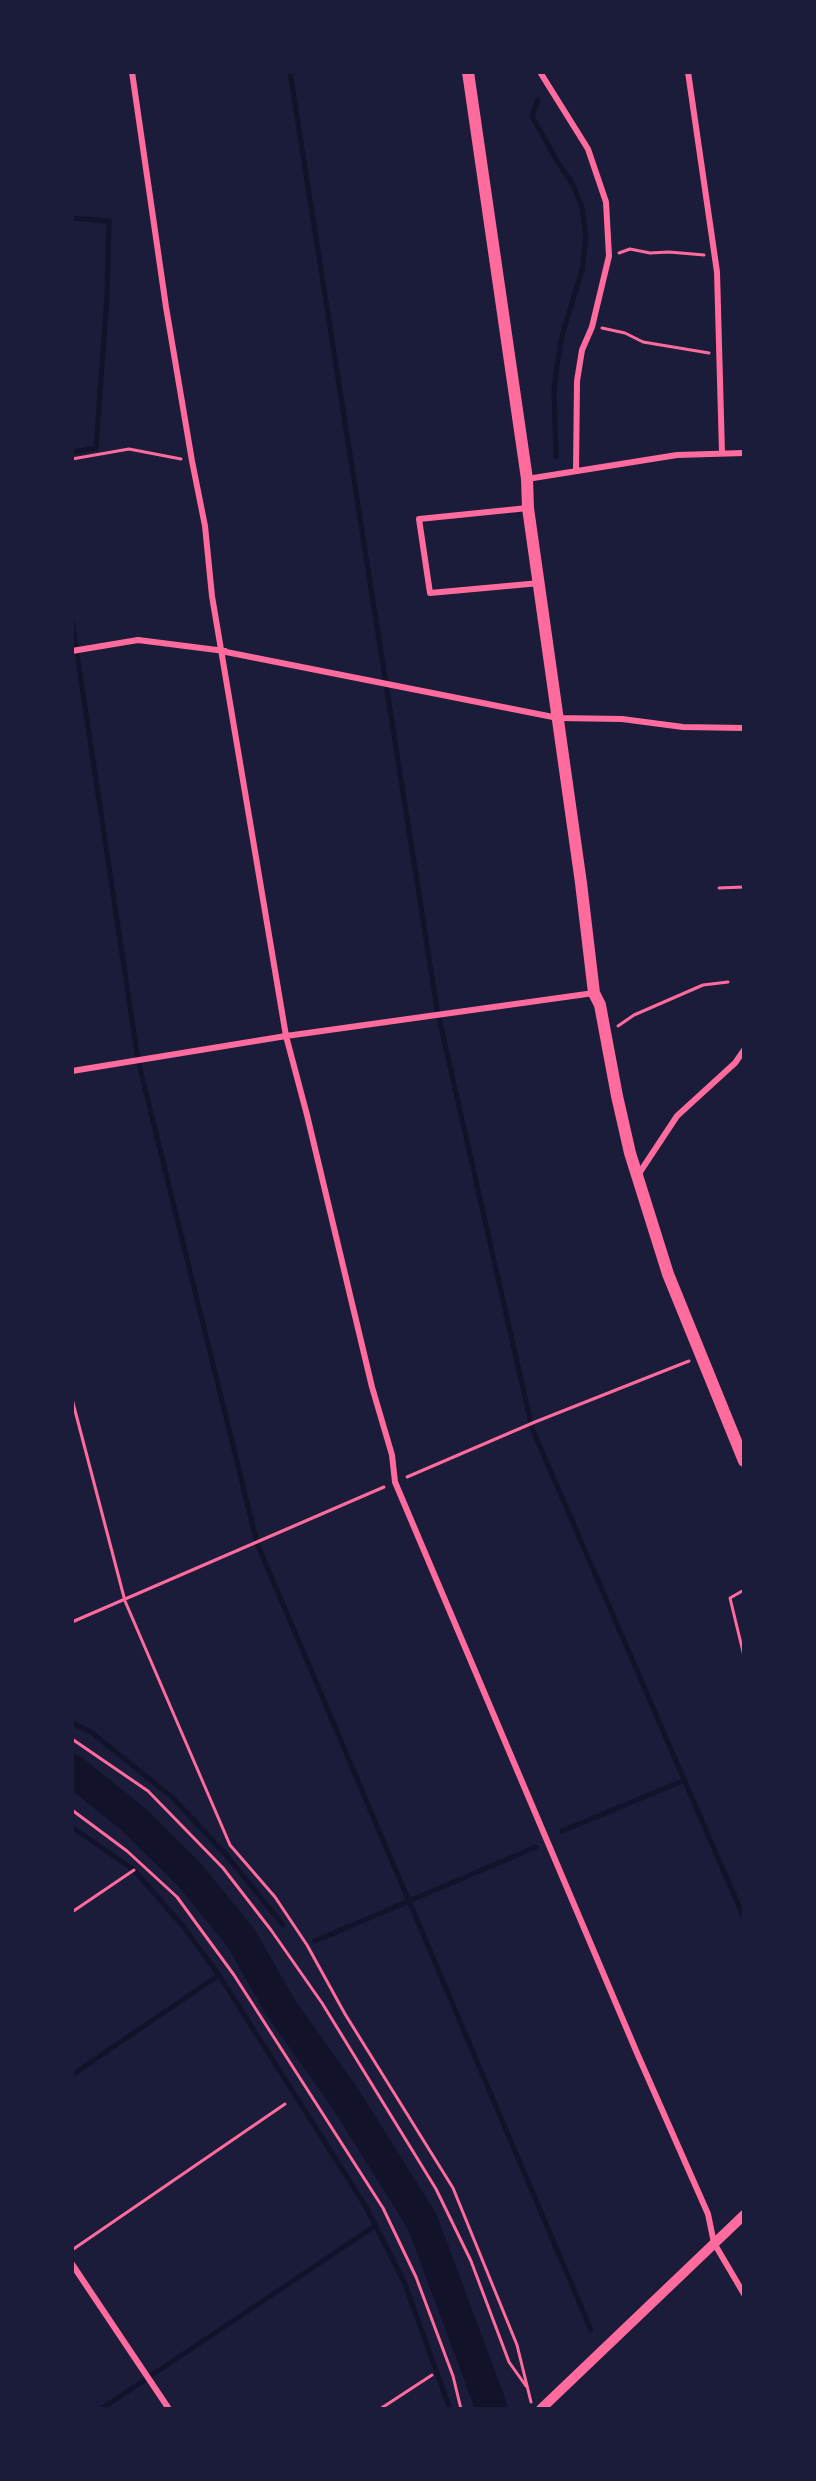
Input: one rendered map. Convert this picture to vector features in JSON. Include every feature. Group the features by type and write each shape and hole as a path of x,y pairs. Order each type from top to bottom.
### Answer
{"main road":[{"path":"468,72 527,479 528,508 594,993 600,1005 617,1096 637,1175 668,1274 744,1461"}],"street":[{"path":"132,72 166,307 205,526 212,596 285,1036 310,1127 372,1388 392,1455 395,1482 636,2053 708,2214 714,2243 744,2294"},
{"path":"540,72 588,149 606,202 609,256 592,327 582,350 577,381 576,471"},
{"path":"688,72 715,256 722,453"},
{"path":"527,479 677,455 744,453"},
{"path":"528,508 419,519 430,593 540,584"},
{"path":"72,651 138,640 221,651 392,683 558,718 622,719 683,727 744,728"},
{"path":"72,1071 285,1036 594,993"},
{"path":"637,1175 677,1116 735,1063 744,1050"},
{"path":"542,2409 744,2215"},
{"path":"72,2264 169,2409"}],"path":[{"path":"609,256 630,249 715,256"},
{"path":"592,327 625,333 643,342 719,355"},
{"path":"72,459 129,450 192,461"},
{"path":"719,888 744,887"},
{"path":"604,1035 634,1015 703,985 728,982"},
{"path":"72,1622 535,1422 702,1356"},
{"path":"72,1400 125,1601 230,1845 275,1897 307,1945 345,2014 453,2188 517,2345 533,2409"},
{"path":"744,1590 730,1598 744,1656"},
{"path":"72,1739 148,1791 224,1868 271,1930 321,2003 436,2189 471,2261 509,2362 526,2387"},
{"path":"72,1810 127,1851 177,1898 234,1975 383,2208 416,2277 453,2376 461,2409"},
{"path":"72,1912 134,1870"},
{"path":"72,2250 285,2104"},
{"path":"380,2409 432,2375"}],"waterway":[{"path":"290,72 437,1009 532,1428 744,1918"},
{"path":"538,100 532,116 572,183 582,207 586,237 582,270 562,336 557,366 554,391 556,457"},
{"path":"72,218 109,221 107,297 96,448 72,452"},
{"path":"72,620 138,1060 257,1543 591,2330"},
{"path":"72,1723 91,1732 172,1797 227,1856 283,1925"},
{"path":"72,1770 132,1818 188,1873 241,1938 281,2008 345,2098 422,2221 492,2409"},
{"path":"562,1831 685,1780"},
{"path":"72,1827 134,1870 182,1925 219,1975 366,2207 405,2284 450,2409"},
{"path":"315,1941 536,1847"},
{"path":"72,2075 219,1975"},
{"path":"101,2409 375,2226"}]}
